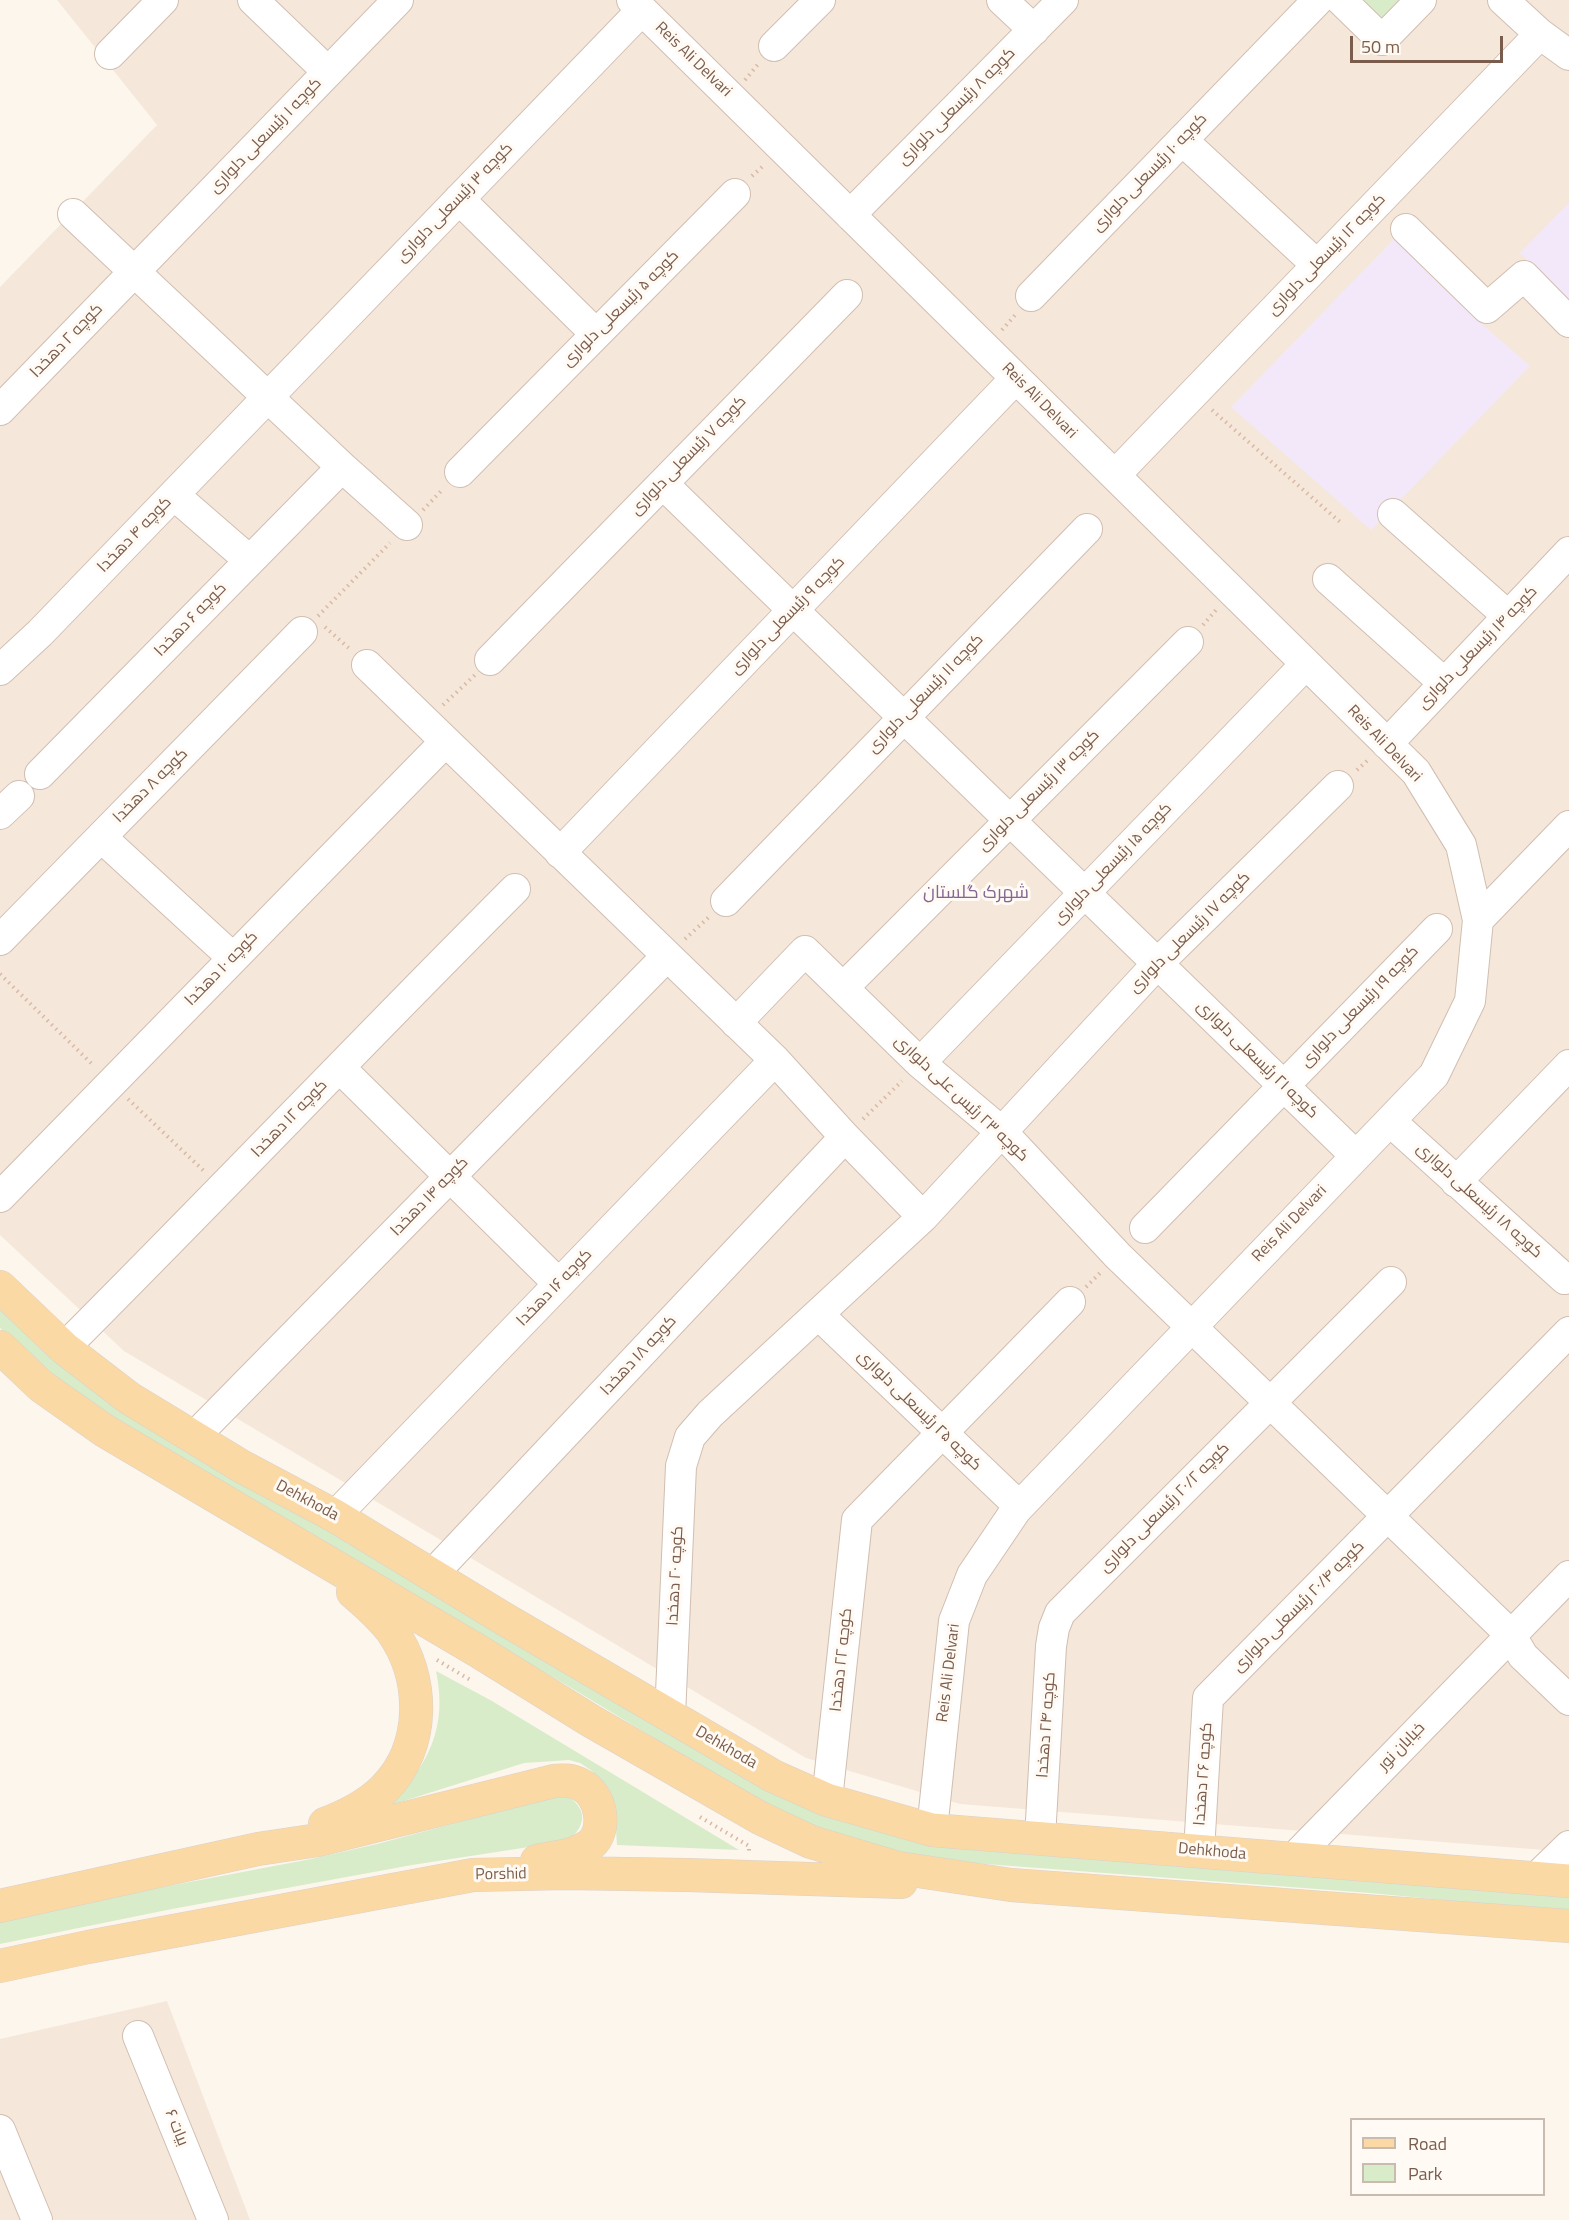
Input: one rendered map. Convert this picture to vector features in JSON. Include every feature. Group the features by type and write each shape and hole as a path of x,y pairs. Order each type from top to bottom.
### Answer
{"main road":[{"name":"Dehkhoda","path":"0,1287 64,1348 129,1398 241,1466 335,1516 773,1776 827,1800 932,1830 1569,1881"},
{"path":"0,1347 41,1386 105,1431 591,1721 770,1823 811,1842 898,1868 1011,1885 1569,1926"},
{"path":"258,1849 345,1816 383,1790 395,1776 403,1761 413,1734 417,1708 417,1695 411,1670 404,1650 393,1632 371,1607 300,1546"},
{"path":"0,1906 258,1849 318,1840 554,1781 569,1780 589,1790 600,1816 599,1833 592,1843 567,1855 473,1875"},
{"name":"Porshid","path":"0,1966 88,1947 473,1875 566,1873 687,1875 1011,1885"}],"street":[{"path":"110,54 163,0"},
{"path":"253,0 328,72"},
{"name":"کوچه ۱ رئیسعلی دلواری","path":"134,272 398,0"},
{"path":"774,46 820,0"},
{"path":"1002,0 1034,30"},
{"name":"کوچه ۸ رئیسعلی دلواری","path":"850,215 1063,0"},
{"name":"کوچه ۱۰ رئیسعلی دلواری","path":"1031,296 1318,0"},
{"path":"1341,0 1382,40 1421,0"},
{"path":"1503,0 1540,34 1569,55"},
{"name":"Reis Ali Delvari","path":"637,5 1416,772 1461,845 1478,920 1470,1001 1434,1075 1019,1506 972,1575 954,1621 932,1830"},
{"name":"کوچه ۳ رئیسعلی دلواری","path":"268,397 459,199 637,5"},
{"name":"کوچه ۱۲ رئیسعلی دلواری","path":"1115,476 1540,34"},
{"path":"1182,140 1317,265"},
{"name":"کوچه ۵ رئیسعلی دلواری","path":"460,472 735,194"},
{"path":"459,199 596,334"},
{"path":"72,214 407,525"},
{"path":"1406,229 1487,308 1524,276 1569,322"},
{"name":"کوچه ۲ دهخدا","path":"0,410 134,272"},
{"name":"کوچه ۷ رئیسعلی دلواری","path":"490,660 847,295"},
{"name":"کوچه ۹ رئیسعلی دلواری","path":"560,853 1016,378"},
{"name":"کوچه ۴ دهخدا","path":"0,670 49,624 268,397"},
{"name":"کوچه ۶ دهخدا","path":"40,774 342,467"},
{"name":"کوچه ۲۱ رئیسعلی دلواری","path":"663,484 1356,1156"},
{"path":"181,501 249,560"},
{"path":"1394,514 1508,616"},
{"name":"کوچه ۱۱ رئیسعلی دلواری","path":"726,901 1087,529"},
{"name":"کوچه ۱۴ رئیسعلی دلواری","path":"1387,744 1569,552"},
{"path":"1328,579 1444,683"},
{"name":"کوچه ۸ دهخدا","path":"0,940 309,625"},
{"name":"کوچه ۱۳ رئیسعلی دلواری","path":"843,988 1188,642"},
{"name":"کوچه ۱۵ رئیسعلی دلواری","path":"920,1063 1306,664"},
{"path":"367,665 775,1060 845,1137 923,1217"},
{"name":"کوچه ۱۰ دهخدا","path":"0,1197 233,958 435,732"},
{"name":"کوچه ۱۷ رئیسعلی دلواری","path":"690,1437 710,1414 923,1217 1158,963 1338,786"},
{"path":"1478,920 1569,826"},
{"path":"101,837 233,958"},
{"name":"کوچه ۱۲ دهخدا","path":"64,1348 515,890"},
{"name":"کوچه ۱۹ رئیسعلی دلواری","path":"1145,1228 1437,929"},
{"name":"کوچه ۲۳ رئیس علی دلواری","path":"736,1023 805,951 920,1063 1002,1132 1118,1256 1510,1634 1523,1656 1569,1701"},
{"name":"کوچه ۱۴ دهخدا","path":"194,1437 667,956"},
{"name":"کوچه ۱۶ دهخدا","path":"335,1516 775,1060"},
{"path":"1456,1182 1569,1065"},
{"path":"340,1068 559,1284"},
{"name":"کوچه ۱۸ رئیسعلی دلواری","path":"1390,1120 1565,1279 1569,1278"},
{"name":"کوچه ۱۸ دهخدا","path":"432,1575 845,1137"},
{"name":"کوچه ۲۰/۲ رئیسعلی دلواری","path":"1060,1613 1391,1282"},
{"path":"941,1434 1070,1302"},
{"name":"کوچه ۲۵ رئیسعلی دلواری","path":"819,1315 941,1434 1019,1506"},
{"name":"کوچه ۲۰/۴ رئیسعلی دلواری","path":"1208,1698 1569,1332"},
{"name":"کوچه ۲۲ دهخدا","path":"827,1800 857,1520 941,1434"},
{"name":"کوچه ۲۰ دهخدا","path":"670,1716 681,1466 690,1437"},
{"name":"خیابان نور","path":"1293,1859 1569,1576"},
{"name":"کوچه ۲۴ دهخدا","path":"1040,1838 1052,1646 1054,1628 1060,1613"},
{"name":"کوچه ۲۶ دهخدا","path":"1199,1851 1208,1698"},
{"path":"1535,1879 1569,1846"},
{"name":"بیات ۶","path":"138,2036 213,2220"},
{"path":"0,2130 37,2220"}],"path":[{"path":"731,97 774,46"},
{"path":"735,194 782,147"},
{"path":"986,348 1031,296"},
{"path":"1193,394 1340,522"},
{"path":"367,665 309,625 460,472"},
{"path":"1188,642 1233,592"},
{"path":"435,732 490,660"},
{"path":"1338,786 1387,744"},
{"path":"667,956 726,901"},
{"path":"0,974 223,1189"},
{"path":"845,1137 920,1063"},
{"path":"1070,1302 1118,1256"}],"shaded area":[{"path":"57,0 1569,0 1569,1852 960,1804 806,1758 124,1351 0,1235 0,287 157,125"},
{"path":"1569,203 1569,301 1520,253"},
{"path":"1394,239 1475,318 1530,366 1371,530 1231,407"},
{"path":"167,2001 250,2220 0,2220 0,2039"}],"green space":[{"path":"1357,0 1409,0 1384,26"},
{"path":"0,1305 822,1811 1569,1894 1569,1912 1370,1893 972,1863 903,1855 831,1835 757,1800 75,1395 0,1328"},
{"path":"436,1671 492,1701 739,1850 617,1845 615,1814 609,1789 592,1771 580,1763 569,1760 524,1763 391,1805 415,1774 432,1744 439,1711"},
{"path":"564,1794 577,1804 582,1816 579,1828 568,1841 412,1865 172,1909 0,1944 0,1918 311,1859 377,1844"}],"district":[{"name":"شهرک گلستان","path":"976,894"}]}
